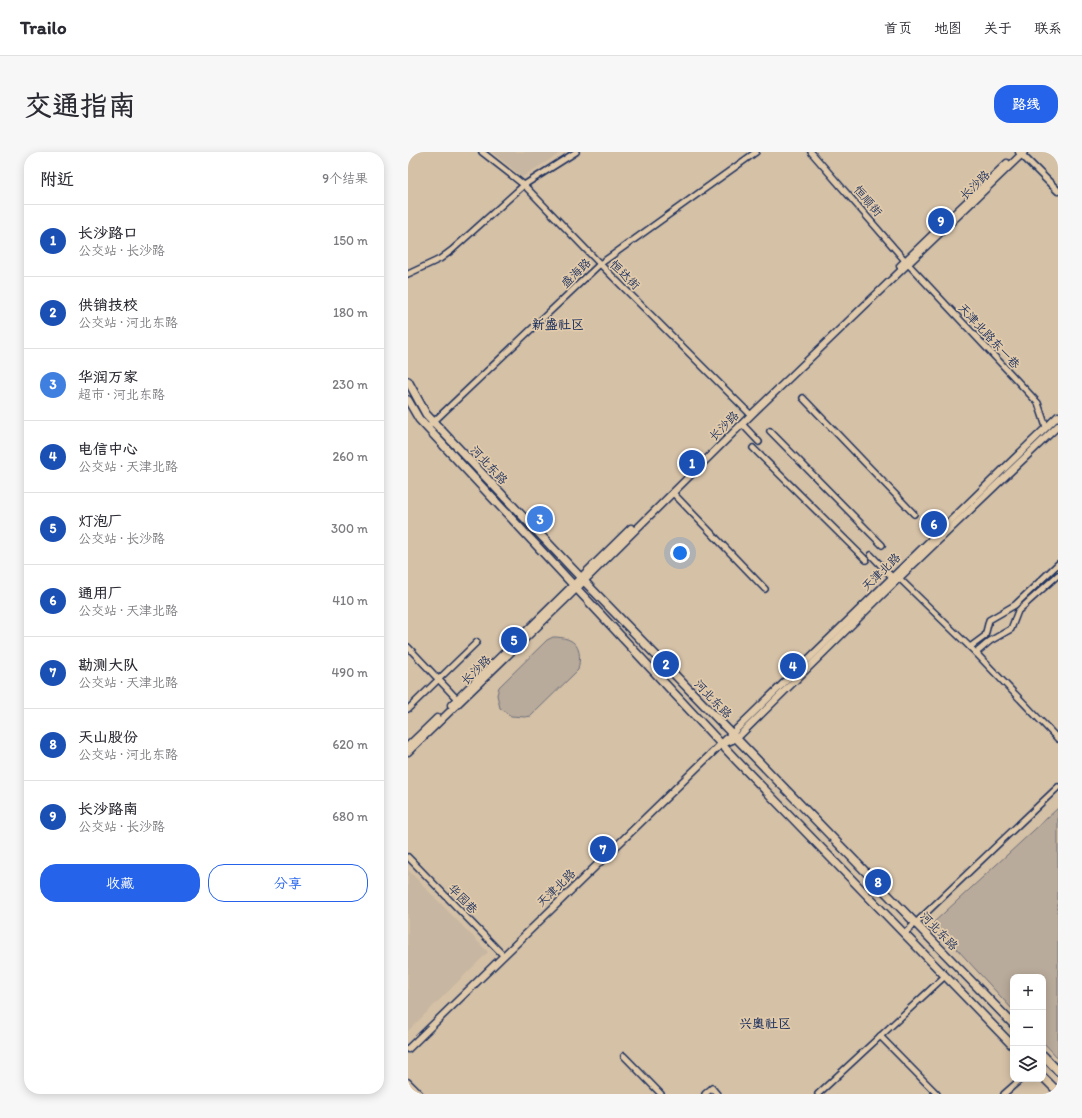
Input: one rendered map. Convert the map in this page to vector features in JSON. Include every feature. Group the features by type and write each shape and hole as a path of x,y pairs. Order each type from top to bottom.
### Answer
{"main road":[{"name":"河北东路","path":"408,381 426,414 433,422 582,579 1010,1021"},
{"path":"408,400 419,419 574,587 722,745 1010,1043"},
{"path":"1046,1060 1058,1071"},
{"path":"1046,1080 1058,1092"}],"street":[{"name":"恒达街","path":"482,152 524,185 600,264 750,414"},
{"path":"408,274 440,259 524,185 576,152"},
{"name":"盛海路","path":"427,428 600,264 756,152"},
{"name":"恒顺街","path":"811,152 907,262"},
{"path":"1021,153 1058,190"},
{"name":"长沙路","path":"408,752 750,414 1021,153"},
{"name":"天津北路东一巷","path":"907,262 1038,403 1046,427"},
{"path":"803,398 914,514"},
{"name":"长沙路","path":"582,579 673,494 750,414"},
{"name":"天津北路","path":"408,1049 503,955 722,745 731,733 895,576 1058,416"},
{"path":"742,424 759,442"},
{"name":"天津北路","path":"722,745 737,738 895,576 1058,426"},
{"path":"770,431 882,545"},
{"path":"754,448 866,560"},
{"path":"673,494 765,588"},
{"path":"872,555 970,647 1058,739"},
{"path":"970,647 984,636 988,620 1015,605 1058,564"},
{"path":"976,653 990,640 1011,629 1018,611 1058,576"},
{"name":"长沙路","path":"408,746 574,587"},
{"path":"408,709 477,642"},
{"path":"408,647 457,699"},
{"path":"904,934 1058,787"},
{"name":"华园巷","path":"408,857 503,955"},
{"path":"818,1094 945,976"},
{"path":"880,1036 937,1094"},
{"path":"624,1056 661,1094"},
{"path":"408,1082 420,1094"},
{"path":"1004,1094 1018,1082"},
{"path":"705,1094 712,1088 717,1094"}],"shaded area":[{"path":"492,152 562,152 522,177"},
{"path":"553,637 567,639 576,645 579,656 578,670 531,716 511,716 500,708 497,695 499,687 547,640"},
{"path":"1058,808 1058,1058 1046,1045 1046,974 1010,974 1010,1007 933,923"},
{"path":"408,870 488,952 408,1031"}],"place":[{"name":"长沙路南","path":"941,221"},
{"name":"长沙路口","path":"692,463"},
{"name":"华润万家","path":"540,519"},
{"name":"通用厂","path":"934,524"},
{"name":"灯泡厂","path":"514,640"},
{"name":"供销技校","path":"666,664"},
{"name":"电信中心","path":"793,666"},
{"name":"勘测大队","path":"603,849"},
{"name":"天山股份","path":"878,882"}],"district":[{"name":"新盛社区","path":"558,324"},
{"name":"兴奥社区","path":"765,1023"}]}
